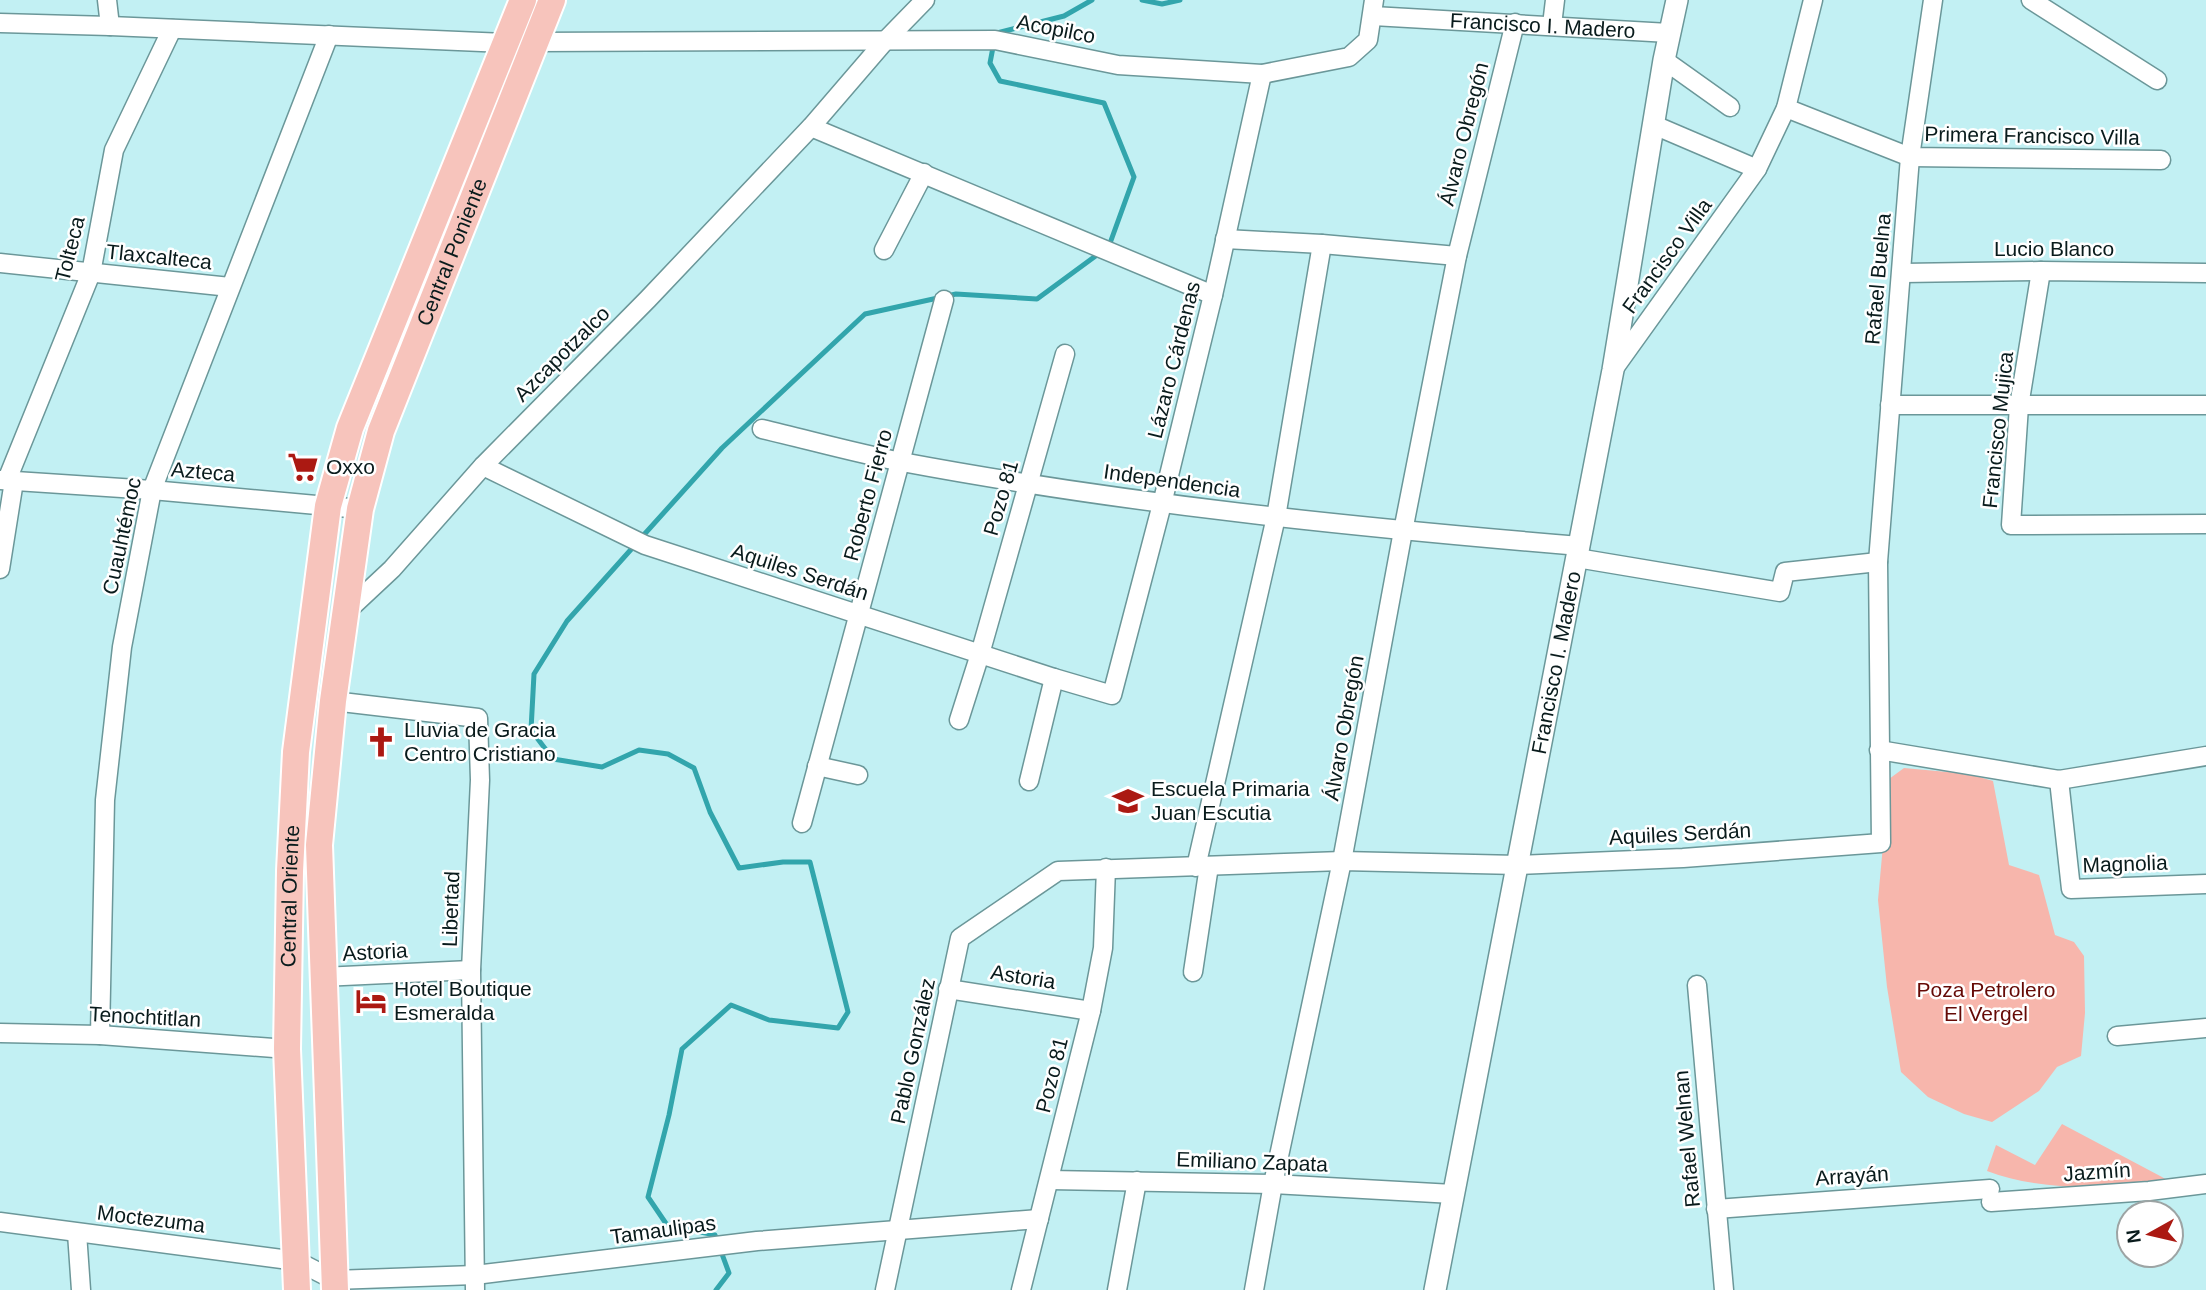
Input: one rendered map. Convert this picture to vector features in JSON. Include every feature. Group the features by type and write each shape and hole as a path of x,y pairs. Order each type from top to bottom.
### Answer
{"main road":[{"name":"Central Poniente","path":"328,506 350,428 523,0"},
{"name":"Central Poniente","path":"360,509 381,431 552,0"},
{"name":"Central Oriente","path":"297,1290 287,1049 290,871 296,752 328,506"},
{"name":"Central Oriente","path":"335,1285 319,845 333,701 360,509"}],"street":[{"path":"107,0 110,26"},
{"name":"Azcapotzalco","path":"346,612 392,569 483,466 648,299 811,127 925,0"},
{"path":"1552,25 1555,0"},
{"name":"Francisco I. Madero","path":"1435,1290 1613,370 1676,0"},
{"name":"Francisco Villa","path":"1613,370 1757,169 1786,108 1813,0"},
{"name":"Rafael Buelna","path":"1880,750 1878,562 1903,273 1910,157 1933,0"},
{"path":"2031,0 2157,80"},
{"name":"Acopilco","path":"534,42 995,40 1118,65 1262,74 1349,57 1368,40 1374,8"},
{"name":"Francisco I. Madero","path":"1374,8 1515,23 1669,33"},
{"path":"0,23 505,43"},
{"name":"Álvaro Obregón","path":"1254,1290 1273,1184 1342,861 1457,256 1515,23"},
{"name":"Tolteca","path":"0,569 7,480 91,273 114,150 173,29"},
{"name":"Cuauhtémoc","path":"100,1035 105,800 122,647 152,490 330,35"},
{"path":"1664,60 1730,107"},
{"name":"Lázaro Cárdenas","path":"1112,695 1213,295 1262,74"},
{"name":"Primera Francisco Villa","path":"1786,108 1910,157 2161,160"},
{"path":"1654,125 1757,169"},
{"path":"811,127 1213,295"},
{"path":"884,250 924,173"},
{"path":"1225,239 1322,244 1457,256"},
{"path":"1193,972 1202,866 1276,517 1322,244"},
{"name":"Tlaxcalteca","path":"0,263 230,287"},
{"name":"Francisco Mujica","path":"2041,271 2019,405 2011,525 2206,524"},
{"name":"Lucio Blanco","path":"1903,273 2206,273"},
{"name":"Roberto Fierro","path":"802,823 944,300"},
{"name":"Pozo 81","path":"959,720 1065,355"},
{"path":"1891,405 2206,405"},
{"name":"Independencia","path":"762,429 900,461 1029,483 1162,504 1578,552 1780,592 1785,572 1878,562"},
{"name":"Aquiles Serdán","path":"483,466 645,545 1112,695"},
{"name":"Azteca","path":"7,480 360,509"},
{"path":"1029,781 1054,678"},
{"name":"Libertad","path":"333,701 478,718 480,780 471,970 475,1282"},
{"path":"1880,750 2059,780 2206,756"},
{"name":"Aquiles Serdán","path":"1058,871 1342,861 1518,865 1683,858 1881,843 1880,750"},
{"path":"817,766 858,775"},
{"name":"Magnolia","path":"2059,780 2071,889 2206,884"},
{"name":"Pozo 81","path":"1021,1290 1091,1011 1103,948 1106,868"},
{"name":"Pablo González","path":"885,1290 960,938 1058,871"},
{"name":"Astoria","path":"322,977 471,970"},
{"name":"Rafael Welnan","path":"1697,985 1724,1290"},
{"name":"Astoria","path":"948,989 1091,1011"},
{"path":"2117,1036 2206,1028"},
{"name":"Tenochtitlan","path":"0,1032 100,1035 287,1049"},
{"name":"Emiliano Zapata","path":"1050,1180 1273,1184 1453,1194"},
{"path":"1117,1290 1137,1181"},
{"name":"Jazmín","path":"1991,1196 2149,1191 2206,1184"},
{"name":"Arrayán","path":"1716,1209 1991,1196"},
{"name":"Tamaulipas","path":"297,1261 335,1285 475,1282 660,1252 757,1241 1039,1220"},
{"name":"Moctezuma","path":"0,1222 297,1261"},
{"path":"77,1233 81,1290"}],"green space":[{"name":"Poza Petrolero El Vergel","path":"1904,768 1969,774 1993,781 2009,865 2039,875 2055,935 2074,942 2084,956 2085,1013 2081,1056 2057,1067 2039,1091 1992,1122 1964,1114 1928,1097 1901,1072 1887,987 1878,900 1889,779"},
{"path":"2062,1124 2173,1184 2055,1186 1987,1171 1996,1145 2035,1165"}],"waterway":[{"path":"997,33 1064,16 1092,0"},
{"path":"1142,0 1162,4 1180,0"},
{"path":"994,42 990,63 1000,81 1104,103 1134,177 1109,246"},
{"path":"641,538 722,448 865,314 956,294 1037,299 1101,252"},
{"path":"635,545 567,621 534,674 531,730 553,759 602,767 639,750 668,754 694,768 710,812 739,868 783,862 810,862 848,1012 838,1028 769,1020 731,1005 682,1049 669,1115 648,1197 667,1225 715,1235 729,1273 716,1290"}],"place":[{"name":"Oxxo","path":"303,467"},
{"name":"Lluvia de Gracia Centro Cristiano","path":"381,742"},
{"name":"Escuela Primaria Juan Escutia","path":"1128,801"},
{"name":"Hotel Boutique Esmeralda","path":"371,1001"}]}
